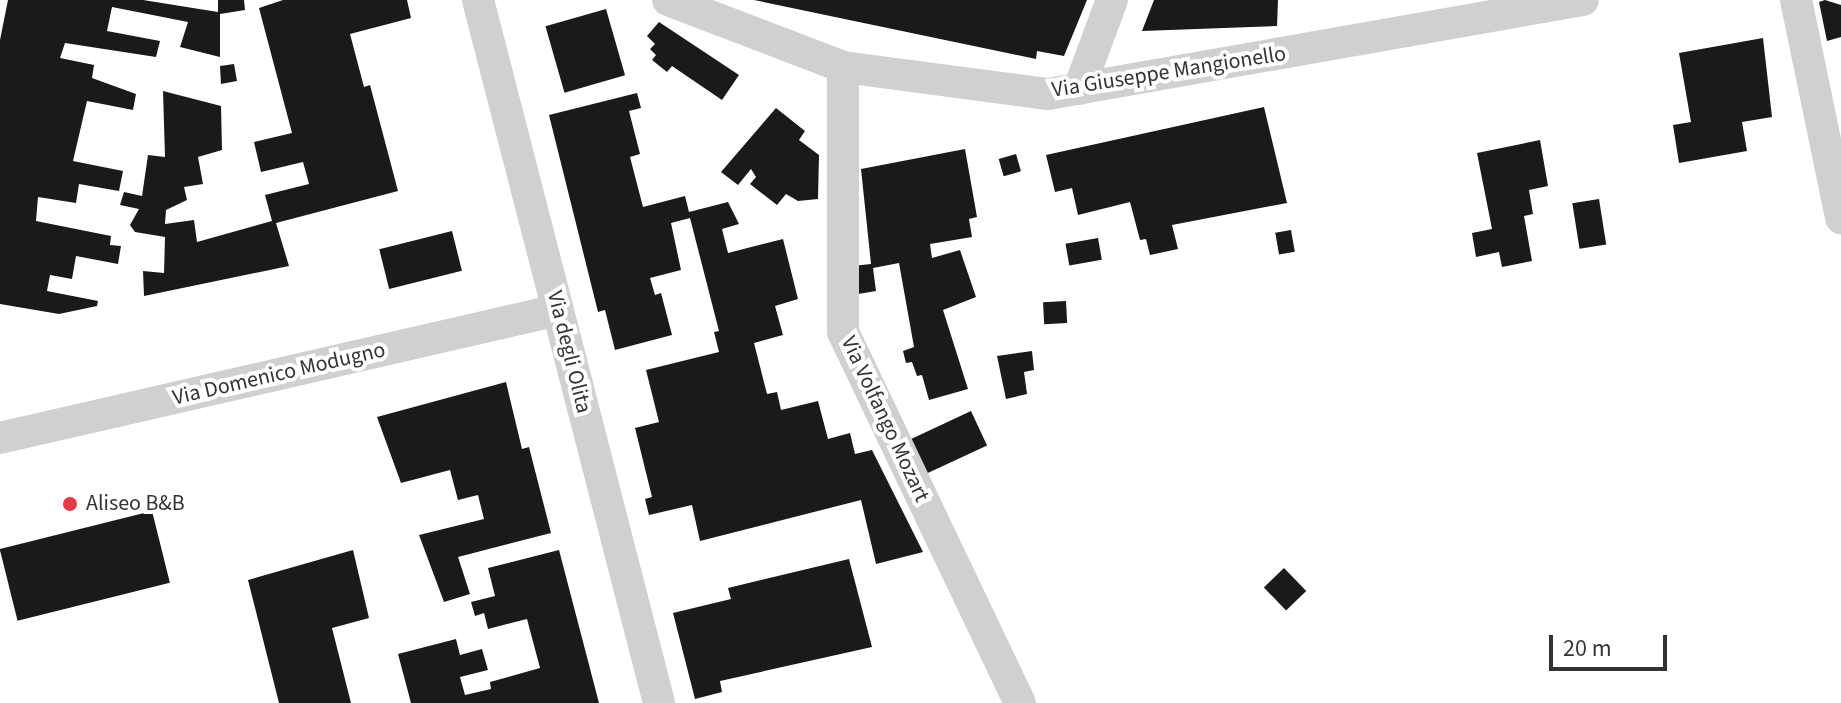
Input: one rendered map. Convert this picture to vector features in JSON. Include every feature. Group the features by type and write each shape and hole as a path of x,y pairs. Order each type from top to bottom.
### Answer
{"street":[{"name":"Via degli Olita","path":"478,0 659,703"},
{"name":"Via Giuseppe Mangionello","path":"668,0 843,67 1048,94 1583,0"},
{"path":"1079,89 1112,0"},
{"path":"1796,0 1841,218"},
{"name":"Via Volfango Mozart","path":"843,67 843,332 1020,703"},
{"name":"Via Domenico Modugno","path":"0,438 558,310"}],"building":[{"path":"8,0 143,0 218,12 218,0 244,0 245,10 220,14 220,57 180,47 188,22 112,7 107,31 160,41 156,57 65,43 60,58 94,65 92,78 136,94 133,110 87,101 73,161 123,171 119,191 79,184 76,203 38,197 36,221 111,236 110,245 121,246 118,264 76,256 72,279 50,275 47,291 98,301 97,306 59,314 0,304 0,40"},
{"path":"283,0 407,0 411,18 350,34 364,87 370,85 398,191 276,223 289,266 144,296 143,271 164,273 165,237 135,232 130,225 139,209 120,205 124,192 142,196 148,155 165,157 163,91 221,106 222,150 198,157 203,184 184,187 187,200 166,210 165,224 194,220 197,242 272,221 265,195 309,184 303,162 261,172 254,142 292,133 259,8"},
{"path":"754,0 1087,0 1064,56 1037,51 1036,59"},
{"path":"1154,0 1278,0 1277,26 1142,31"},
{"path":"1825,0 1841,5 1841,37 1827,41 1819,2"},
{"path":"606,9 625,75 564,93 545,26"},
{"path":"659,22 739,75 722,100 672,66 667,72 652,60 656,55 650,49 655,44 647,36"},
{"path":"1763,38 1772,117 1742,122 1747,151 1679,163 1673,125 1691,122 1679,53"},
{"path":"234,64 237,81 221,84 220,66"},
{"path":"637,93 641,108 629,111 640,154 630,157 643,207 685,196 689,212 728,202 739,224 722,229 728,253 783,239 798,299 775,306 783,335 754,343 767,394 777,392 781,410 818,401 828,439 850,433 855,454 872,450 923,552 876,564 861,500 700,541 692,505 649,515 645,499 652,497 635,428 659,422 646,370 719,352 714,332 719,331 690,218 671,223 681,270 650,278 655,295 661,293 672,335 615,350 605,310 598,312 549,115"},
{"path":"1264,107 1287,203 1172,225 1178,249 1150,255 1146,239 1140,240 1130,202 1078,215 1072,188 1055,192 1046,155"},
{"path":"776,108 805,131 799,140 819,155 818,199 798,201 786,194 777,205 750,184 756,177 751,169 738,185 721,172"},
{"path":"1540,140 1548,186 1529,190 1533,214 1524,216 1532,261 1502,267 1499,252 1476,257 1472,233 1492,229 1477,153"},
{"path":"965,149 977,217 969,219 972,237 930,244 932,258 960,250 976,297 943,310 968,389 929,400 922,375 917,376 912,362 906,363 903,351 914,347 899,263 873,268 876,291 858,294 852,266 871,264 861,169"},
{"path":"1016,154 1021,171 1004,176 999,159"},
{"path":"1599,199 1606,244 1580,249 1572,203"},
{"path":"1291,230 1295,252 1279,254 1275,233"},
{"path":"452,231 462,271 389,289 379,249"},
{"path":"1098,238 1102,260 1069,265 1066,244"},
{"path":"1066,301 1067,323 1044,324 1043,302"},
{"path":"1032,351 1034,370 1024,372 1027,394 1006,399 997,356"},
{"path":"506,382 522,449 529,447 551,533 458,557 470,594 444,602 419,535 484,519 478,495 458,500 450,470 401,483 377,417"},
{"path":"971,411 987,445 927,473 911,439"},
{"path":"152,511 170,583 18,621 0,549"},
{"path":"353,550 369,618 332,628 351,703 279,703 248,580"},
{"path":"559,550 599,703 411,703 398,654 456,639 460,655 482,649 488,670 460,677 465,695 491,689 490,682 540,668 527,619 488,629 484,613 475,616 471,602 495,596 488,568"},
{"path":"849,559 872,647 720,681 722,692 695,699 673,613 731,599 728,588"},
{"path":"1284,568 1306,591 1286,610 1264,587"}],"place":[{"name":"Aliseo B&B","path":"70,504"}]}
